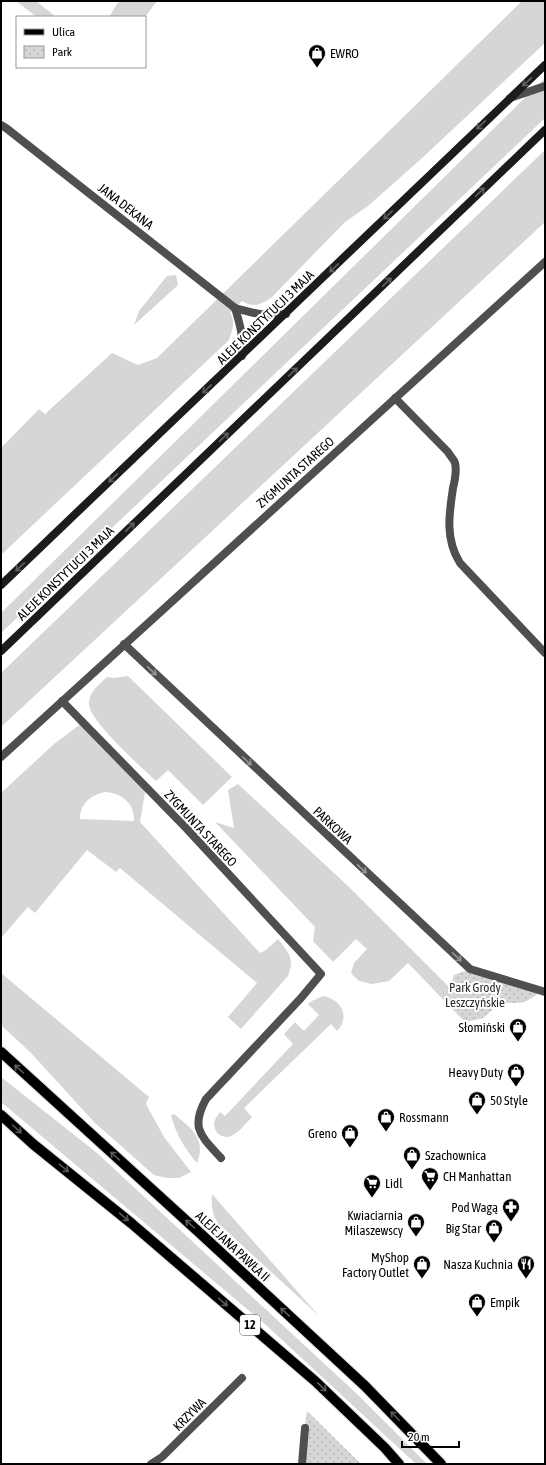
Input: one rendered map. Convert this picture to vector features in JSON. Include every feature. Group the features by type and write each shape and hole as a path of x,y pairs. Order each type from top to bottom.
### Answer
{"main road":[{"name":"ALEJE KONSTYTUCJI 3 MAJA","path":"1,585 545,65"},
{"name":"ALEJE KONSTYTUCJI 3 MAJA","path":"1,651 545,130"},
{"name":"ALEJE JANA PAWŁA II","path":"1,1052 365,1386 441,1464"},
{"name":"12","path":"1,1115 33,1144 131,1223 315,1381 385,1448 399,1464"}],"street":[{"path":"509,98 545,86"},
{"name":"JANA DEKANA","path":"1,125 13,132 235,308 259,315 273,316 286,314"},
{"name":"ZYGMUNTA STAREGO","path":"1,757 545,262"},
{"path":"235,308 242,331 244,344 242,356"},
{"path":"395,398 448,452 455,462 456,472 448,520 451,542 455,555 460,563 545,653"},
{"name":"PARKOWA","path":"124,644 470,969 545,992"},
{"name":"ZYGMUNTA STAREGO","path":"62,701 186,828 321,974 301,998 206,1099 200,1111 197,1122 199,1130 205,1140 221,1158"},
{"name":"KRZYWA","path":"151,1464 162,1457 242,1378"},
{"path":"302,1464 304,1428"}],"green space":[{"path":"16,1 36,1 55,16 36,16"},
{"path":"119,1 157,1 146,16 110,16"},
{"path":"522,1 545,1 545,43 421,159 368,206 345,222 271,298 256,305 242,301 230,313 233,323 229,340 1,555 1,448 39,409 45,414 112,353 138,365 157,358"},
{"path":"545,78 545,118 1,633 1,613"},
{"path":"545,150 545,222 1,727 1,673"},
{"path":"176,275 178,285 134,325 139,311 167,276"},
{"path":"128,676 232,777 203,805 168,770 156,781 107,733 92,712 89,705 90,696 107,677 114,678"},
{"path":"82,723 146,787 140,822 260,953 266,950 278,939 288,952 291,965 288,976 241,1029 228,1017 257,983 120,868 116,872 87,850 35,913 28,907 1,938 1,793 54,744","holes":["100,793 116,794 126,800 132,809 134,821 80,819 82,809 90,798"]},
{"path":"238,784 348,886 450,988 458,1015 408,963 389,981 372,984 359,981 351,973 354,963 367,949 356,939 333,962 313,941 315,927 215,822 234,828 228,790"},
{"name":"Park Grody Leszczyńskie","path":"470,969 541,991 526,1001 500,1003 483,1018 466,1022 458,1015 450,988 454,975"},
{"path":"1,973 149,1097 146,1104 164,1137 191,1172 179,1178 167,1178 154,1175 95,1123 31,1053 1,1025"},
{"path":"323,996 335,1001 342,1009 343,1020 341,1026 337,1031 331,1024 244,1108 252,1117 240,1130 234,1135 227,1137 220,1135 216,1131 214,1124 220,1112 225,1116 293,1044 284,1034 295,1022 304,1031 319,1015 308,1004"},
{"path":"1,1077 97,1153 357,1394 427,1464 416,1464 266,1325 1,1102"},
{"path":"174,1114 191,1129 199,1141 200,1155 197,1163 188,1152 178,1135 171,1115"},
{"path":"212,1194 319,1316 218,1223 212,1209"},
{"path":"307,1411 361,1464 302,1464 301,1454"}],"place":[{"name":"EWRO","path":"317,68"},
{"name":"Słomiński","path":"518,1042"},
{"name":"Heavy Duty","path":"516,1087"},
{"name":"50 Style","path":"477,1115"},
{"name":"Rossmann","path":"386,1132"},
{"name":"Greno","path":"350,1148"},
{"name":"Szachownica","path":"412,1170"},
{"name":"CH Manhattan","path":"430,1191"},
{"name":"Lidl","path":"372,1198"},
{"name":"Pod Wagą","path":"511,1222"},
{"name":"Kwiaciarnia Milaszewscy","path":"416,1237"},
{"name":"Big Star","path":"494,1243"},
{"name":"MyShop Factory Outlet","path":"422,1279"},
{"name":"Nasza Kuchnia","path":"526,1279"},
{"name":"Empik","path":"477,1317"}]}
